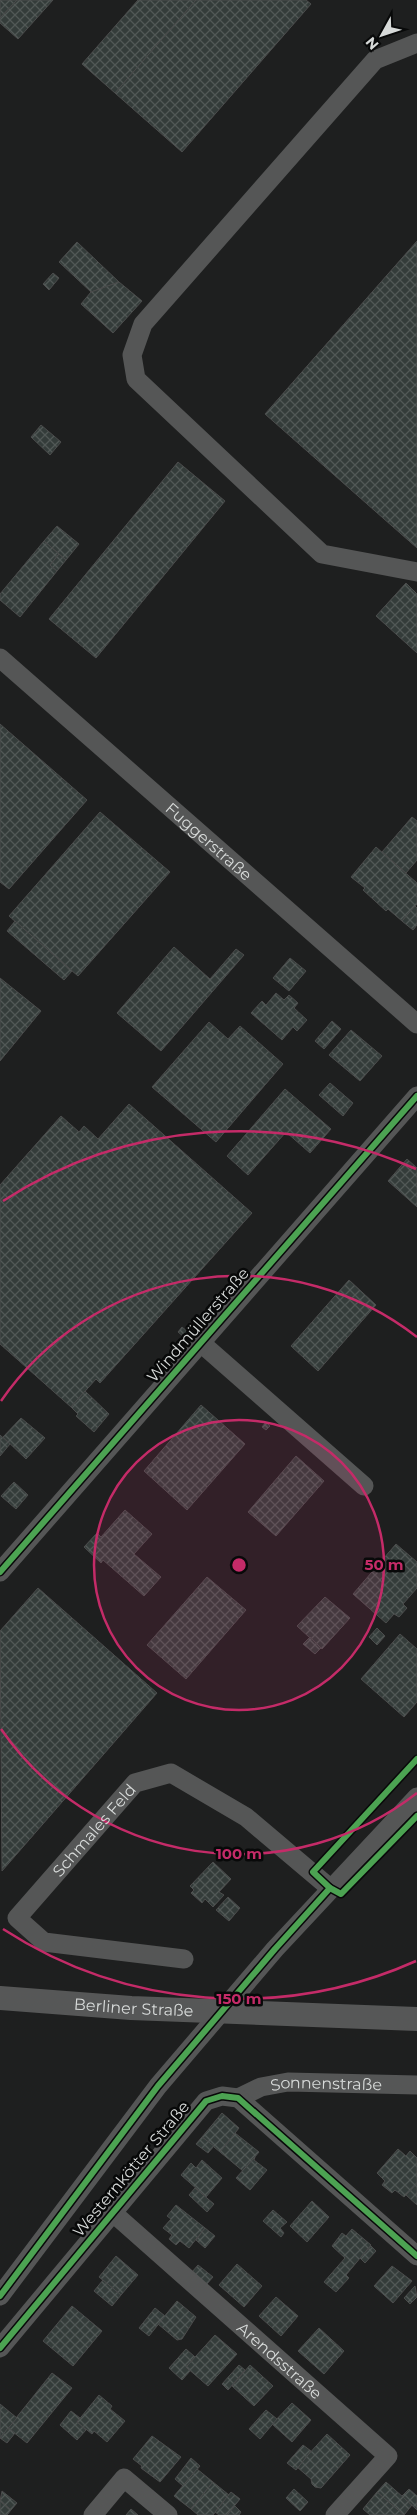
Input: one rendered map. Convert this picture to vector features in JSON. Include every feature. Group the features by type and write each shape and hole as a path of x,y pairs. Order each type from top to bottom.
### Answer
{"main road":[{"name":"Berliner Straße","path":"0,1998 131,2008 417,2019"}],"street":[{"path":"417,43 375,60 143,324 132,355 136,379 322,554 417,572"},
{"name":"Fuggerstraße","path":"0,658 417,1024"},
{"name":"Windmüllerstraße","path":"3,1563 201,1343 417,1096"},
{"path":"201,1343 364,1486"},
{"name":"Schmales Feld","path":"184,1959 44,1942 17,1918 135,1783 171,1773 246,1817 330,1888"},
{"name":"Westernkötter Straße","path":"0,2296 158,2086 275,1949 417,1797"},
{"name":"Sonnenstraße","path":"238,2098 261,2086 288,2082 417,2085"},
{"name":"Westernkötter Straße","path":"0,2348 206,2101 222,2096 238,2098"},
{"path":"238,2098 417,2256"},
{"name":"Arendsstraße","path":"112,2212 388,2456 335,2515"},
{"path":"93,2515 124,2478 168,2515"}],"building":[{"path":"0,0 17,0 0,18"},
{"path":"17,0 53,0 18,39 0,23 0,18"},
{"path":"138,0 196,0 115,93 82,64"},
{"path":"196,0 306,0 311,4 182,152 115,93"},
{"path":"417,241 417,548 265,414"},
{"path":"77,242 119,282 91,292 59,262"},
{"path":"53,273 59,278 49,290 43,284"},
{"path":"119,282 142,301 113,333 81,304 91,292"},
{"path":"41,425 61,442 50,455 31,437"},
{"path":"178,462 225,501 96,658 49,619"},
{"path":"57,526 79,544 66,560 44,541"},
{"path":"44,541 59,554 50,565 57,571 20,617 0,600 0,594"},
{"path":"59,554 66,560 57,571 50,565"},
{"path":"406,583 417,594 417,653 376,616"},
{"path":"0,724 87,800 9,889 0,882"},
{"path":"100,812 170,872 78,976 9,916"},
{"path":"412,817 417,821 417,860 406,873 382,852"},
{"path":"376,847 417,883 417,904 402,921 388,909 386,911 363,890 365,888 351,877"},
{"path":"415,906 417,908 417,925 413,930 402,921"},
{"path":"15,921 72,971 64,980 7,931"},
{"path":"174,947 210,979 236,949 244,955 161,1051 117,1013"},
{"path":"290,958 306,971 289,991 273,978"},
{"path":"0,978 41,1011 0,1061"},
{"path":"276,993 284,1000 289,995 298,1003 294,1008 307,1020 297,1031 293,1027 282,1040 251,1013 262,1001 266,1005"},
{"path":"332,1021 341,1029 324,1049 315,1041"},
{"path":"209,1022 228,1039 240,1026 283,1064 216,1142 152,1087"},
{"path":"351,1030 382,1056 360,1081 329,1055"},
{"path":"330,1083 353,1103 343,1116 319,1095"},
{"path":"285,1089 331,1129 310,1153 286,1132 248,1175 227,1156"},
{"path":"129,1104 252,1213 100,1383 96,1379 71,1407 0,1344 0,1185 61,1116 79,1132 84,1126 98,1139"},
{"path":"407,1159 417,1168 417,1207 388,1181"},
{"path":"349,1280 376,1305 318,1371 291,1346"},
{"path":"182,1327 188,1332 184,1337 178,1332"},
{"path":"85,1391 109,1414 94,1432 76,1416 78,1414 71,1407"},
{"path":"201,1405 245,1444 187,1510 144,1471"},
{"path":"21,1418 45,1438 26,1459 3,1437"},
{"path":"266,1422 270,1426 266,1430 262,1427"},
{"path":"0,1435 10,1444 0,1456"},
{"path":"296,1456 324,1481 276,1536 248,1512"},
{"path":"14,1482 28,1495 16,1509 1,1496"},
{"path":"125,1510 152,1534 134,1554 161,1577 144,1596 103,1560 101,1563 84,1547 97,1533 101,1537"},
{"path":"396,1544 417,1562 417,1588 403,1604 407,1608 399,1617 394,1614 386,1623 353,1594"},
{"path":"207,1577 246,1610 186,1679 147,1645"},
{"path":"38,1588 157,1693 2,1871 0,1631"},
{"path":"325,1597 350,1618 322,1649 297,1626"},
{"path":"377,1628 385,1636 377,1645 369,1637"},
{"path":"400,1634 417,1649 417,1702 404,1717 361,1679"},
{"path":"310,1637 321,1648 315,1654 303,1644"},
{"path":"213,1862 231,1879 219,1892 224,1895 213,1907 205,1899 202,1903 191,1893 194,1890 190,1886"},
{"path":"228,1897 240,1908 229,1921 216,1910"},
{"path":"222,2113 239,2128 220,2152 202,2137"},
{"path":"235,2133 259,2152 243,2171 220,2152"},
{"path":"202,2137 214,2146 208,2153 196,2144"},
{"path":"398,2149 406,2156 410,2151 417,2158 417,2183 404,2197 395,2190 392,2193 382,2185 385,2181 377,2173"},
{"path":"255,2157 254,2160 267,2170 250,2190 236,2178"},
{"path":"202,2160 222,2178 206,2197 181,2175 191,2163 196,2168"},
{"path":"417,2183 417,2205 406,2195"},
{"path":"195,2188 214,2204 207,2212 189,2195"},
{"path":"312,2201 329,2217 307,2242 290,2226"},
{"path":"176,2205 205,2228 189,2248 180,2241 176,2245 169,2239 172,2235 163,2228 171,2219 167,2216"},
{"path":"273,2210 287,2222 280,2228 284,2233 281,2237 263,2221"},
{"path":"205,2228 215,2236 205,2248 196,2240"},
{"path":"352,2229 371,2245 346,2275 349,2278 336,2292 324,2282 345,2258 332,2246 342,2233 346,2236"},
{"path":"371,2246 376,2251 365,2263 360,2258"},
{"path":"116,2256 138,2275 121,2295 99,2277"},
{"path":"237,2264 262,2286 244,2307 219,2285"},
{"path":"198,2265 213,2277 206,2285 192,2272"},
{"path":"392,2266 412,2281 393,2303 374,2286"},
{"path":"103,2280 121,2295 112,2306 94,2291"},
{"path":"415,2286 417,2297 410,2304 404,2298"},
{"path":"276,2297 298,2316 281,2336 259,2316"},
{"path":"177,2301 196,2317 182,2339 177,2340 158,2324"},
{"path":"72,2306 102,2331 73,2366 43,2341"},
{"path":"155,2308 165,2316 149,2336 139,2328"},
{"path":"319,2328 344,2351 324,2374 298,2351"},
{"path":"215,2335 237,2354 208,2386 186,2367"},
{"path":"186,2349 195,2357 186,2367 190,2371 182,2380 169,2368"},
{"path":"239,2365 245,2370 228,2390 222,2384"},
{"path":"250,2365 273,2386 254,2406 232,2386"},
{"path":"52,2373 72,2388 27,2443 8,2428"},
{"path":"99,2395 112,2406 110,2409 125,2421 107,2442 94,2431 92,2434 77,2422"},
{"path":"292,2403 311,2420 292,2442 272,2424"},
{"path":"0,2404 17,2418 0,2438"},
{"path":"266,2410 277,2419 260,2439 249,2429"},
{"path":"71,2411 80,2418 77,2422 86,2430 77,2440 60,2425"},
{"path":"8,2428 15,2433 7,2443 0,2438"},
{"path":"327,2434 350,2455 321,2488 315,2487 311,2479 297,2467"},
{"path":"152,2436 181,2457 160,2482 141,2468 142,2466 133,2459"},
{"path":"303,2445 311,2451 296,2470 287,2463"},
{"path":"191,2458 200,2466 183,2486 175,2479"},
{"path":"197,2469 213,2482 191,2509 174,2496"},
{"path":"213,2482 229,2495 213,2515 198,2515 191,2509"},
{"path":"386,2482 412,2505 404,2515 377,2492"},
{"path":"294,2489 308,2502 300,2511 286,2498"},
{"path":"409,2489 417,2496 417,2510 402,2496"},
{"path":"2,2491 17,2503 11,2510 0,2501"},
{"path":"231,2492 240,2499 227,2515 219,2515 215,2512"},
{"path":"377,2492 404,2515 370,2515 363,2509"},
{"path":"0,2501 11,2510 7,2515 0,2515"},
{"path":"235,2506 241,2512 239,2515 227,2515"},
{"path":"131,2509 138,2515 126,2515"}],"cycle path":[{"path":"0,1572 417,1096"},
{"path":"417,1759 313,1872 330,1888 341,1894 417,1816"},
{"path":"0,2296 158,2086 275,1949 330,1888"},
{"path":"0,2348 206,2101 222,2096 238,2098 417,2256"}]}
